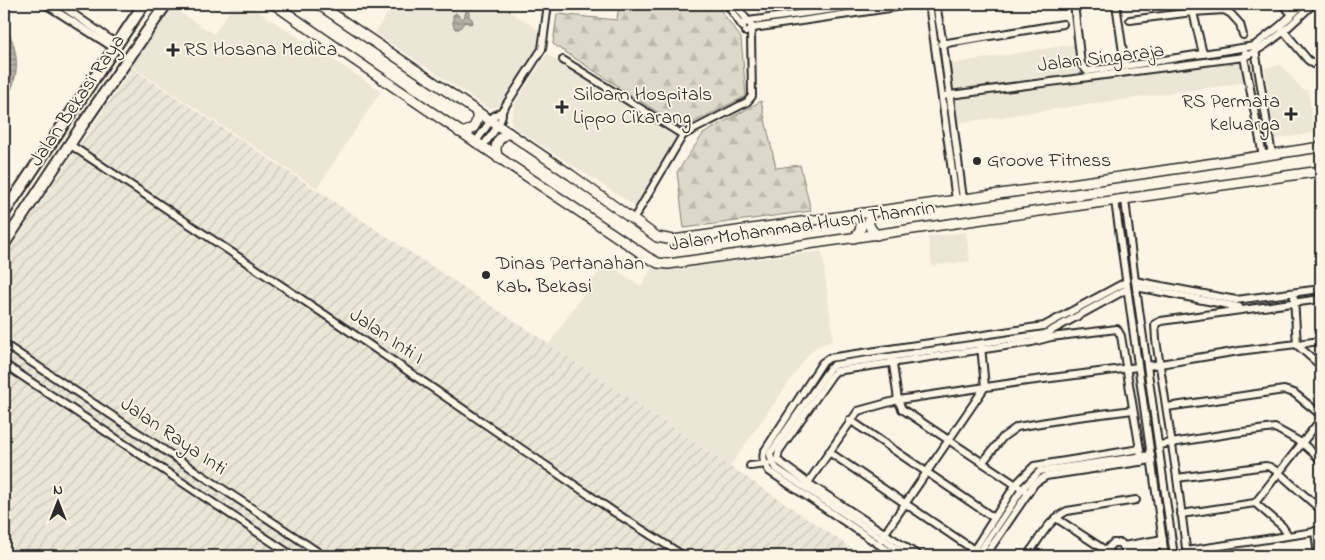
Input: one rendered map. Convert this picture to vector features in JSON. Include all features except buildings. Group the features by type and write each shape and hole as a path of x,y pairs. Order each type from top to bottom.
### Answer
{"main road":[{"name":"Jalan Bekasi Raya","path":"4,213 144,4"},
{"name":"Jalan Bekasi Raya","path":"4,244 69,144 166,4"}],"street":[{"path":"44,4 116,46"},
{"path":"59,4 116,46"},
{"name":"Jalan Mohammad Husni Thamrin","path":"274,4 478,145 565,201 647,258 658,263 668,264 877,235 1321,171"},
{"name":"Jalan Mohammad Husni Thamrin","path":"318,4 509,133 657,237 673,240 1321,147"},
{"path":"478,145 494,123 498,112 502,110 542,49 548,4"},
{"path":"727,4 745,23"},
{"path":"633,220 684,135 750,100 752,93 750,33 735,4"},
{"path":"745,23 870,4"},
{"path":"936,4 950,95 960,200"},
{"path":"1074,4 1081,64 1086,71 1252,48 1267,155"},
{"path":"1116,4 1125,66"},
{"path":"1282,4 1292,14"},
{"path":"1282,29 1292,14 1303,4"},
{"path":"1282,29 1313,4"},
{"path":"750,33 818,11 926,5 930,11 960,200"},
{"path":"1130,20 1213,10 1228,11 1240,24 1243,35"},
{"path":"1193,12 1202,54"},
{"path":"935,45 1063,24"},
{"path":"1282,29 1308,60 1314,64 1321,64"},
{"name":"Jalan Singaraja","path":"942,96 1244,57 1252,48 1282,29"},
{"path":"1244,57 1267,155"},
{"path":"563,60 684,135"},
{"path":"459,132 470,131 475,127 478,116 476,111"},
{"path":"498,158 496,153 497,142 509,133"},
{"name":"Jalan Inti I","path":"69,144 330,318 614,512 684,556"},
{"path":"1125,200 1174,556"},
{"path":"1116,201 1126,285 1165,556"},
{"path":"873,212 868,222 869,227 877,235"},
{"path":"850,215 856,217 862,228 854,238"},
{"path":"1123,253 1131,252"},
{"path":"1136,284 1236,300 1321,289"},
{"path":"1136,284 1245,308"},
{"path":"908,556 883,536 806,485 778,469 763,457 764,452 822,363 829,358 1044,326 1126,285"},
{"path":"1048,336 1126,285"},
{"path":"1293,293 1297,345 1321,366"},
{"path":"1318,556 1318,531 1186,554 1155,327 1157,323 1245,308 1321,299"},
{"path":"919,556 883,536 846,519 769,470 770,454 829,369 834,365 981,347 1048,336 1117,329 1121,336 1141,456"},
{"path":"883,536 928,473 985,387 980,336"},
{"path":"1148,366 1239,351 1321,341"},
{"name":"Jalan Raya Inti","path":"4,344 324,556"},
{"path":"890,349 898,400 902,409 1026,490"},
{"name":"Jalan Raya Inti","path":"4,364 293,556"},
{"path":"806,485 858,411 898,400 1138,367"},
{"path":"1140,380 1150,379"},
{"path":"1167,408 1284,390 1294,393 1321,414"},
{"path":"983,462 1003,437 1017,427 1133,410"},
{"path":"1181,514 1255,503 1321,418"},
{"path":"850,420 994,518"},
{"path":"1159,445 1275,428 1302,443 1321,460"},
{"path":"829,452 977,554"},
{"path":"977,554 992,540 1040,472 1058,465 1141,456 1151,457"},
{"path":"1026,490 1046,476 1141,456"},
{"path":"750,466 771,462"},
{"path":"977,554 994,518 1016,484 1034,466 1099,465"},
{"path":"1177,478 1270,466 1321,510"},
{"path":"806,485 846,519 896,556"},
{"path":"1157,495 1166,494"},
{"path":"1040,556 1029,553 1056,518 1067,511 1136,500"},
{"path":"1255,503 1282,526 1288,535"},
{"path":"1056,518 1109,554"},
{"path":"1109,554 1108,548 1117,542 1124,551 1163,542"}],"shaded area":[{"path":"234,4 247,4 381,91 317,188 131,66 170,6 214,34"},
{"path":"393,4 498,4 539,30 537,49 498,106 488,108 375,33"},
{"path":"466,11 469,12 473,23 465,22 459,29 455,29 453,15 456,13 462,19"},
{"path":"4,24 16,53 16,74 10,93 4,103"},
{"path":"1074,44 1077,67 1243,44 1249,82 957,123 950,64"},
{"path":"547,54 679,139 635,206 512,126 511,118 515,103"},
{"name":"RS Permata Keluarga","path":"1281,65 1303,90 1308,90 1314,133 1274,139 1265,68"},
{"path":"132,68 549,344 863,556 4,556 4,257"},
{"path":"966,232 970,261 932,266 928,237"},
{"path":"822,251 833,337 831,341 815,348 808,355 730,466 549,344 605,262 641,286 654,264 686,267"}],"green space":[{"path":"619,4 716,4 741,38 746,96 682,128 553,44 557,14 617,20"},
{"path":"761,101 776,168 800,165 811,211 684,228 677,172 703,134"}],"place":[{"name":"RS Hosana Medica","path":"173,50"},
{"name":"Siloam Hospitals Lippo Cikarang","path":"562,107"},
{"name":"RS Permata Keluarga","path":"1291,114"},
{"name":"Groove Fitness","path":"977,161"},
{"name":"Dinas Pertanahan Kab. Bekasi","path":"486,275"}]}
